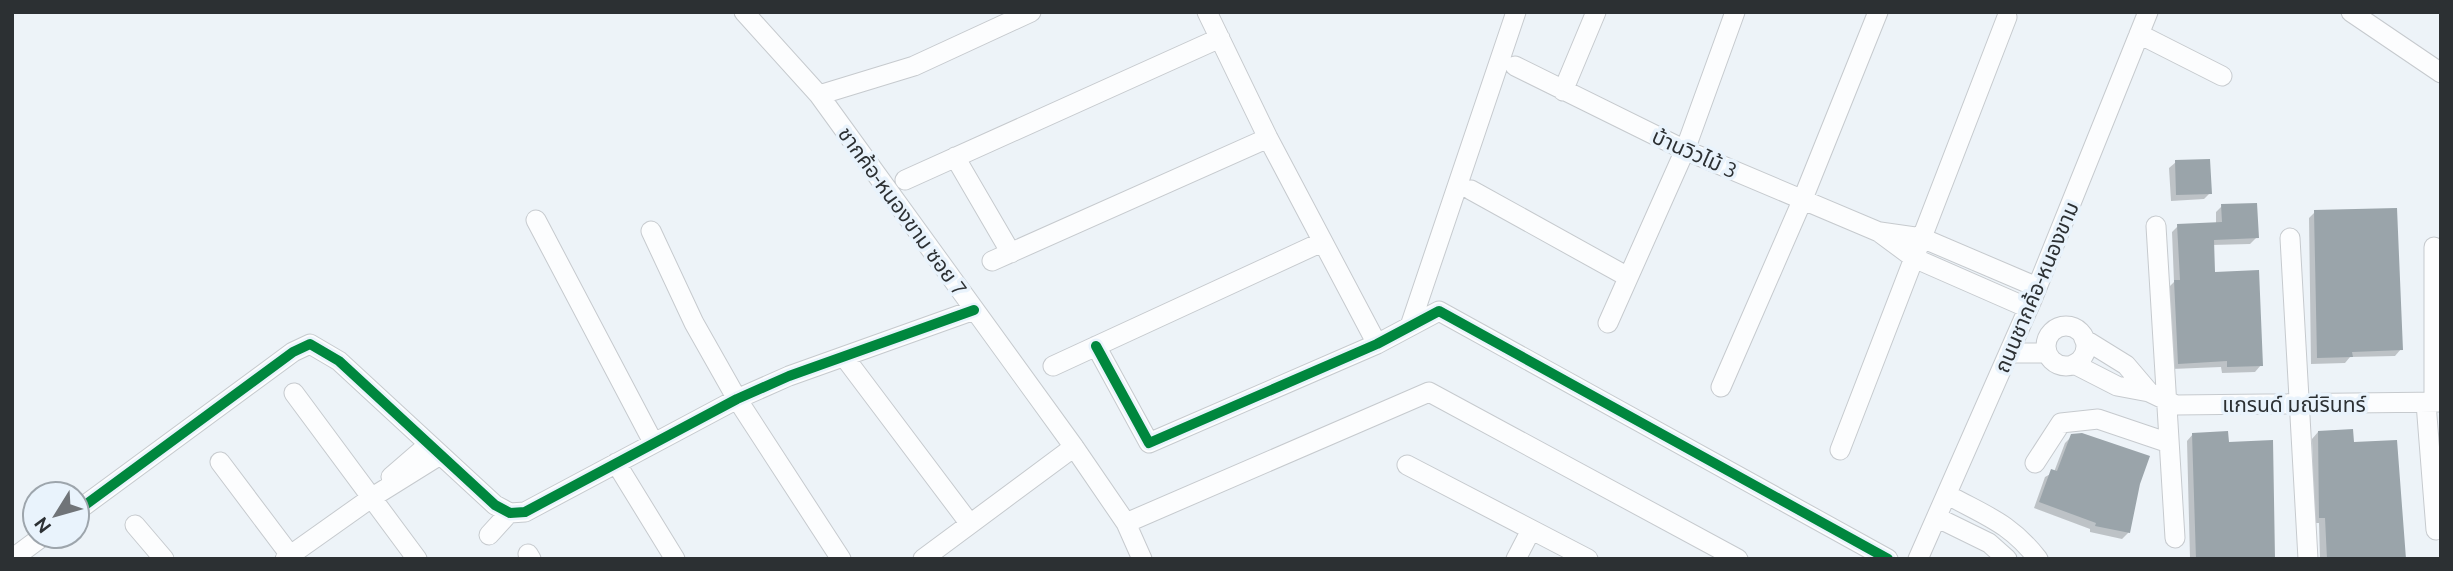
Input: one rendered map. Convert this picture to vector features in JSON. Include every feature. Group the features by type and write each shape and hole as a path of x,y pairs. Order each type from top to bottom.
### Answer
{"street":[{"name":"ชากค้อ-หนองขาม ซอย 7","path":"744,12 819,95 1074,447 1126,523 1142,559"},
{"path":"819,95 914,66 1031,12"},
{"path":"1207,12 1268,138 1377,344"},
{"path":"1410,326 1516,12"},
{"path":"1563,91 1597,12"},
{"path":"1608,323 1685,150 1735,12"},
{"path":"1721,387 1802,201 1878,12"},
{"name":"ถนนชากค้อ-หนองขาม","path":"1918,559 2009,353 2148,12"},
{"path":"2351,12 2441,73"},
{"path":"1840,450 2007,17"},
{"path":"2139,34 2222,76"},
{"path":"905,180 1220,38"},
{"name":"บ้านวิวไม้ 3","path":"1516,66 1685,150 1878,232 1914,258 2032,298"},
{"path":"992,261 1268,138"},
{"path":"955,157 1011,253"},
{"path":"1471,190 1628,277"},
{"path":"536,220 653,442"},
{"path":"2156,226 2158,396 2169,443 2175,538"},
{"path":"651,231 694,323 737,399 841,559"},
{"name":"บ้านวิวไม้ 3","path":"1878,232 1922,238 2032,298"},
{"path":"2290,238 2308,559"},
{"path":"1053,366 1322,242"},
{"path":"2434,247 2436,530"},
{"path":"2032,298 2059,327"},
{"path":"91,501 293,352 310,344 339,360 495,505 509,513 525,512 653,442 789,376 974,310"},
{"path":"1096,346 1149,443 1377,344 1439,311 1888,559"},
{"path":"2069,326 2078,330 2084,339 2086,349 2074,364 2063,366 2053,361 2047,353 2046,342 2050,333 2059,327 2069,326"},
{"path":"2084,339 2126,365 2158,396"},
{"path":"2009,353 2047,353"},
{"path":"845,358 970,524"},
{"name":"แกรนด์ มณีรินทร์","path":"2074,364 2117,386 2158,396 2176,405 2434,402"},
{"path":"1126,523 1429,392 1738,559"},
{"path":"294,393 416,559"},
{"path":"2035,463 2061,423 2098,419 2169,443"},
{"path":"923,559 1074,447"},
{"path":"220,462 290,558 434,450"},
{"path":"616,463 675,559"},
{"path":"1407,465 1588,559"},
{"path":"1948,495 2005,524 2020,536 2038,559"},
{"path":"489,535 509,513"},
{"path":"1938,518 1989,543 2007,559"},
{"path":"135,525 164,559"},
{"path":"1516,559 1531,530"}],"building":[{"path":"2210,159 2212,194 2176,195 2175,160"},
{"path":"2257,203 2259,238 2214,240 2215,272 2259,270 2263,366 2227,367 2227,361 2178,364 2174,280 2180,280 2177,224 2222,222 2221,204"},
{"path":"2397,208 2403,350 2352,352 2353,357 2317,358 2314,210"},
{"path":"2353,429 2354,442 2397,440 2406,559 2327,559 2325,518 2319,518 2318,431"},
{"path":"2228,431 2229,442 2273,440 2275,559 2196,559 2192,433"},
{"path":"2082,433 2150,456 2140,484 2130,533 2095,526 2096,523 2039,502 2051,469 2057,471 2071,434"}],"cycle path":[{"path":"91,501 293,352 310,344 339,361 495,505 510,513 525,512 737,399 789,376 974,310"},
{"path":"1096,346 1149,443 1377,344 1439,311 1888,559"}]}
